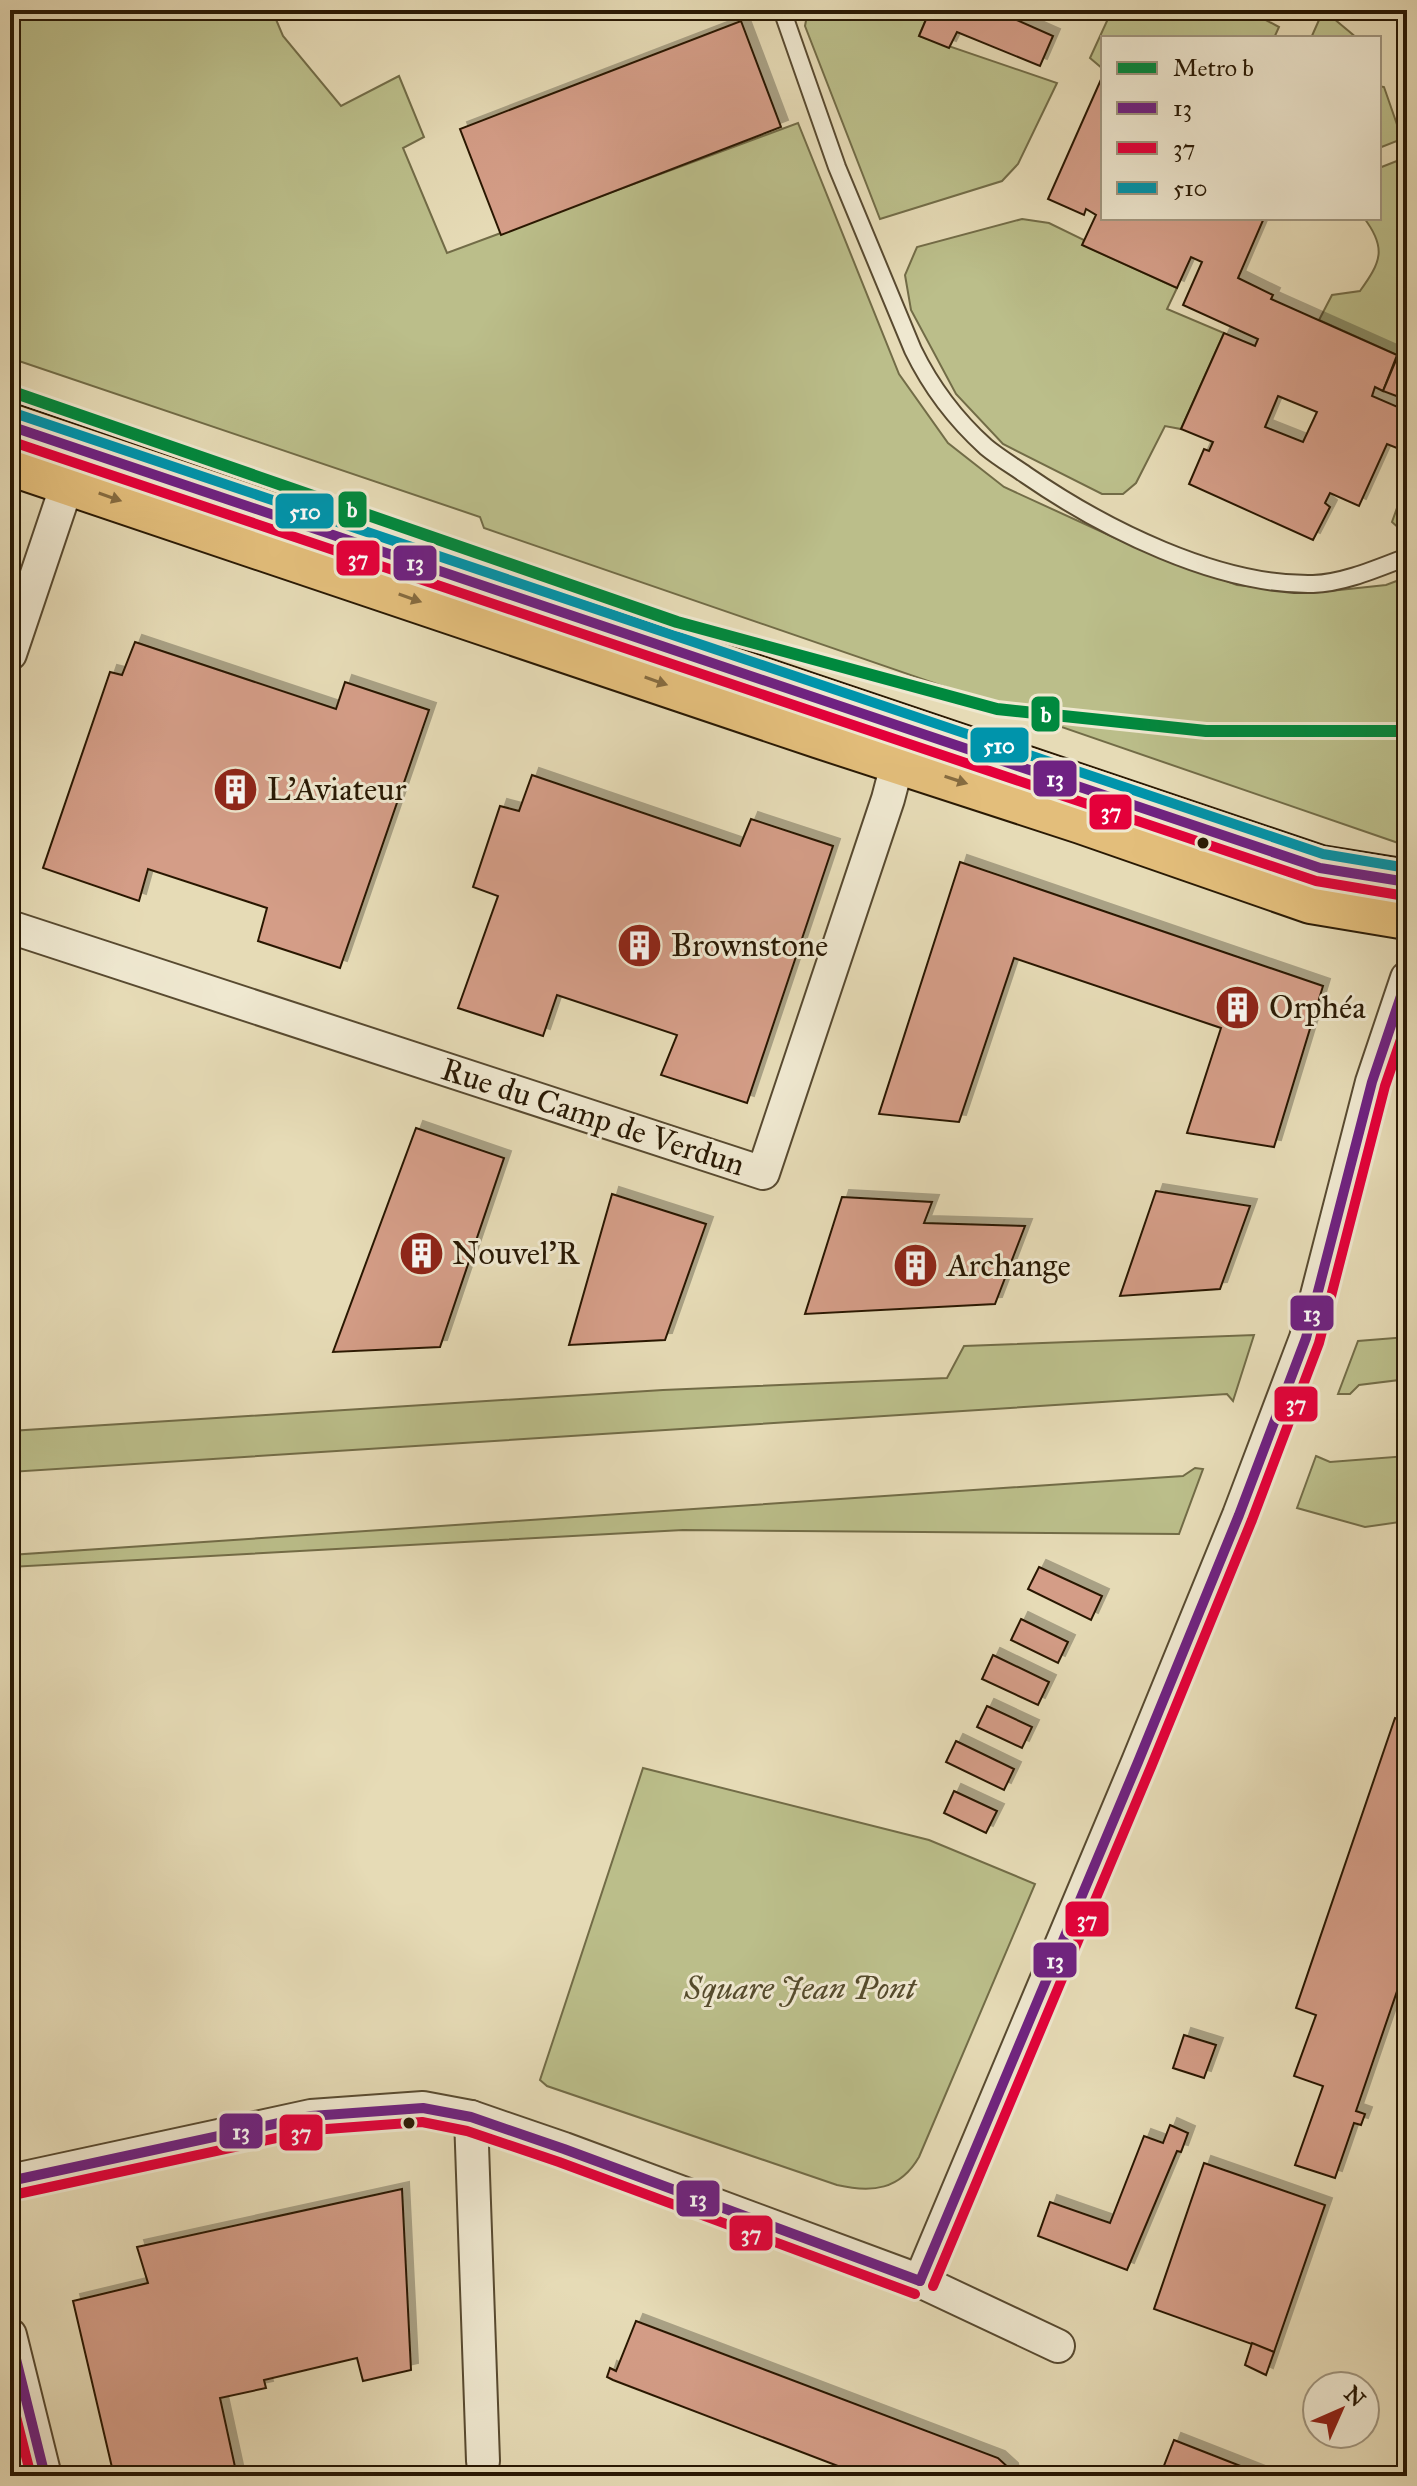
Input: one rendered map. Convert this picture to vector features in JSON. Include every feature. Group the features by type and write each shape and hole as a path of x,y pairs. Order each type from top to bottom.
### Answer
{"main road":[{"path":"10,426 73,466 898,761 1311,901 1407,917"},
{"path":"10,463 73,466 1320,868 1407,882"}],"street":[{"path":"10,654 73,466"},
{"name":"Rue du Camp de Verdun","path":"10,927 763,1173 898,761"},
{"path":"920,2281 1239,1515 1306,1338 1372,1082 1407,978"},
{"path":"10,2181 311,2116 423,2108 471,2117 564,2149 920,2281 1058,2346"},
{"path":"471,2117 483,2461"},
{"path":"10,2335 45,2476"}],"lane":[{"path":"782,10 837,167 913,350 944,403 987,448 1051,492 1113,527 1227,573 1269,581 1315,584 1365,573 1407,557"}],"green space":[{"path":"10,10 272,10 283,36 341,106 399,76 424,137 403,148 447,253 798,123 899,374 948,443 1004,487 1124,542 1237,585 1311,593 1386,585 1407,577 1407,846 484,528 480,517 10,358"},
{"path":"808,10 930,10 919,36 1057,83 1018,164 1002,181 880,219 805,26"},
{"path":"1112,10 1247,10 1279,27 1275,36 1101,36 1101,67 1090,58"},
{"path":"1333,18 1355,36 1312,36 1319,20"},
{"path":"1381,86 1384,87 1402,139 1381,147"},
{"path":"1407,157 1407,334 1397,355 1319,320 1332,295 1360,291 1377,263 1376,238 1365,220 1381,220 1381,167"},
{"path":"1022,219 1049,223 1084,240 1083,245 1177,288 1167,309 1224,333 1181,429 1165,426 1136,483 1123,494 1102,494 1003,444 956,394 911,310 905,275 917,247"},
{"path":"1407,480 1407,530 1402,531 1392,522"},
{"path":"1254,1335 1233,1401 1227,1394 10,1472 10,1431 663,1390 947,1378 964,1346"},
{"path":"1407,1337 1407,1379 1359,1385 1350,1394 1338,1394 1358,1341"},
{"path":"1316,1456 1330,1462 1407,1456 1407,1521 1365,1527 1297,1508"},
{"path":"1195,1468 1203,1469 1179,1534 683,1530 10,1567 10,1555 1183,1476"},
{"name":"Square Jean Pont","path":"643,1768 929,1840 1035,1884 919,2157 894,2182 862,2189 837,2185 547,2086 540,2080"}],"building":[{"path":"930,10 994,10 1053,36 1040,66 957,32 949,48 919,36"},
{"path":"741,21 781,127 501,235 460,129"},
{"path":"1101,80 1101,220 1263,220 1238,278 1273,295 1271,299 1397,355 1383,391 1375,387 1372,396 1402,409 1407,400 1407,452 1387,444 1359,506 1330,493 1325,503 1330,507 1313,540 1189,484 1204,449 1209,451 1213,442 1181,429 1224,333 1255,346 1258,339 1183,305 1202,262 1191,257 1177,288 1082,245 1096,215 1086,209 1084,215 1048,199","holes":["1278,396 1317,412 1303,442 1265,427"]},
{"path":"1407,334 1407,400 1383,391"},
{"name":"L'Aviateur","path":"135,642 336,709 345,682 429,710 340,968 258,941 267,908 148,869 139,901 43,868 110,672 122,675"},
{"name":"Brownstone","path":"532,775 740,846 751,819 833,846 747,1103 661,1075 677,1035 557,995 543,1036 458,1008 498,896 473,887 500,806 519,811"},
{"name":"Orphéa","path":"960,862 1323,986 1274,1147 1187,1133 1221,1028 1014,958 959,1122 879,1114"},
{"name":"Nouvel'R","path":"416,1128 504,1158 440,1347 333,1352"},
{"name":"Archange","path":"1156,1191 1250,1206 1220,1289 1120,1296"},
{"name":"Nouvel'R","path":"612,1194 706,1224 665,1340 569,1345"},
{"name":"Archange","path":"842,1197 932,1202 924,1223 1025,1226 995,1304 805,1314"},
{"path":"1407,1290 1407,1313 1399,1308 1397,1300"},
{"path":"1407,1524 1407,1548 1403,1549 1398,1526"},
{"path":"1039,1567 1102,1596 1091,1620 1028,1589"},
{"path":"1021,1619 1068,1642 1058,1663 1011,1640"},
{"path":"993,1655 1049,1682 1038,1705 982,1679"},
{"path":"1407,1702 1407,1962 1356,2111 1365,2114 1361,2125 1354,2123 1335,2178 1295,2165 1323,2086 1294,2076 1316,2015 1296,2008 1395,1718 1401,1720"},
{"path":"987,1706 1032,1727 1022,1748 977,1727"},
{"path":"956,1741 1014,1769 1004,1790 946,1762"},
{"path":"954,1791 997,1811 986,1833 944,1813"},
{"path":"1184,2035 1216,2045 1204,2078 1173,2068"},
{"path":"1170,2125 1188,2133 1181,2152 1177,2151 1127,2270 1038,2236 1050,2202 1110,2223 1144,2136 1163,2143"},
{"path":"1204,2163 1325,2205 1274,2352 1154,2309"},
{"path":"402,2189 411,2370 363,2381 357,2358 264,2380 266,2388 220,2398 237,2476 114,2476 73,2301 148,2283 137,2247"},
{"path":"636,2321 998,2458 1011,2470 1012,2476 864,2476 613,2380 607,2377 610,2368 616,2371"},
{"path":"1252,2343 1274,2352 1266,2375 1245,2365"},
{"path":"1174,2440 1266,2476 1160,2476"}],"metro line":[{"name":"b","path":"10,391 677,622 997,709 1206,731 1407,731"}],"transit line":[{"name":"510","path":"14,413 1323,854 1407,868"},
{"name":"13","path":"10,426 1320,868 1407,882"},
{"name":"37","path":"10,441 1316,881 1405,896"},
{"name":"13","path":"920,2281 1138,1762 1239,1515 1306,1338 1372,1082 1407,978"},
{"name":"37","path":"933,2286 1151,1767 1252,1520 1319,1343 1385,1086 1407,1022"},
{"name":"13","path":"10,2181 311,2116 423,2108 471,2117 564,2149 920,2281"},
{"name":"37","path":"13,2195 313,2130 422,2122 467,2131 559,2162 915,2294"},
{"name":"13","path":"10,2335 45,2476"},
{"name":"37","path":"10,2393 31,2476"}],"place":[{"name":"L'Aviateur","path":"236,789"},
{"name":"Brownstone","path":"640,945"},
{"name":"Orphéa","path":"1238,1007"},
{"name":"Nouvel'R","path":"421,1253"},
{"name":"Archange","path":"916,1265"}]}
